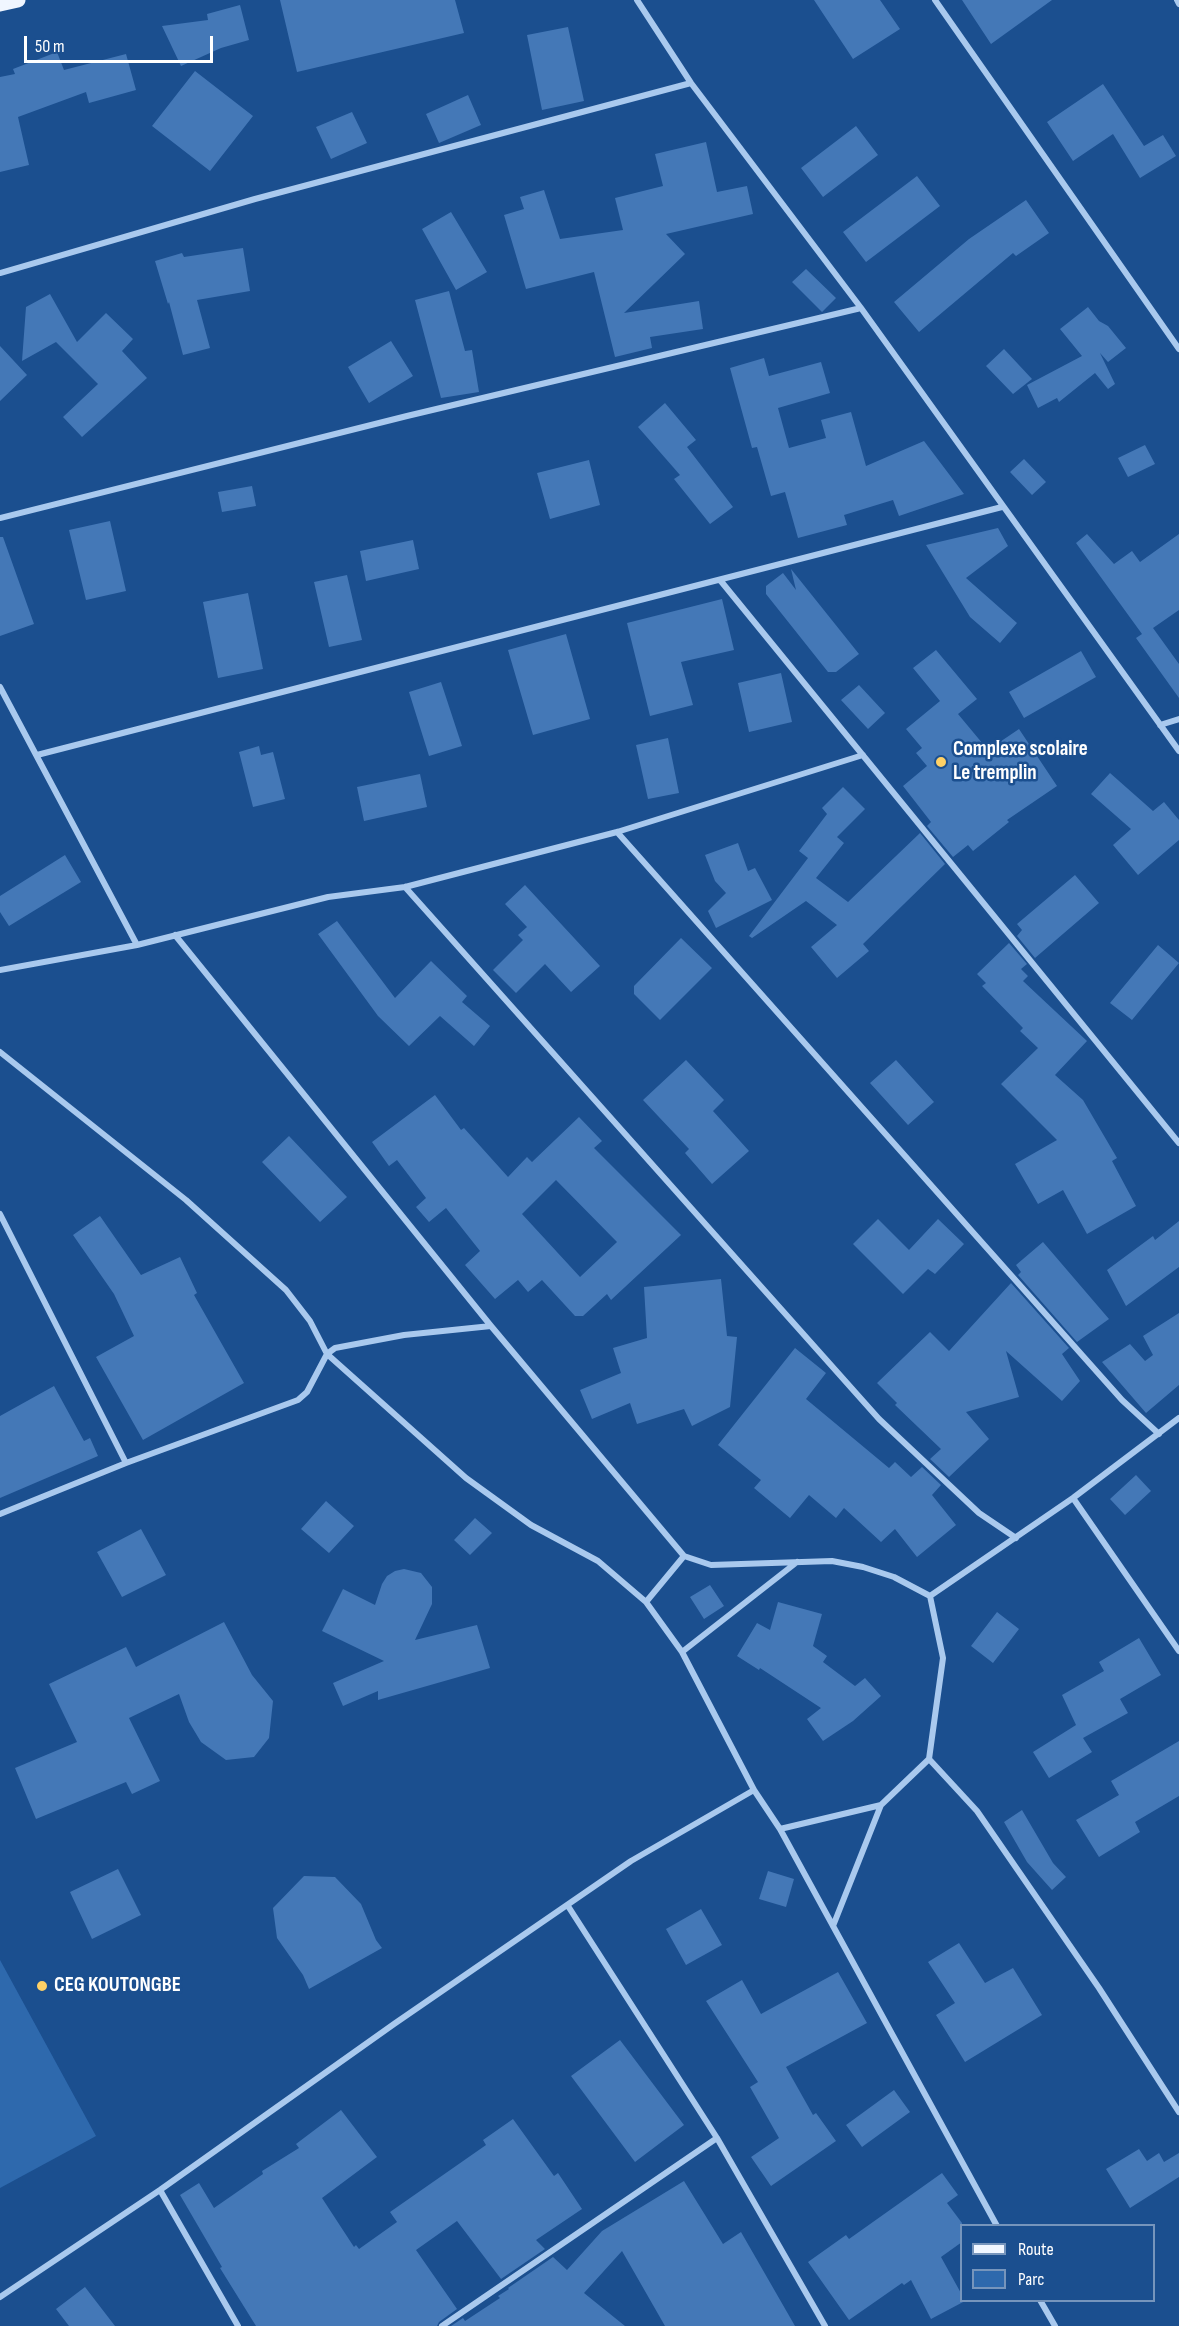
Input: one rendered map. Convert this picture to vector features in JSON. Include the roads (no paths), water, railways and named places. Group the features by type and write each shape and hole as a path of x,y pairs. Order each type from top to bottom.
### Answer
{"main road":[{"path":"0,4 18,0"}],"street":[{"path":"637,0 691,83 861,308 1179,751"},
{"path":"935,0 1179,349"},
{"path":"0,273 255,199 691,83"},
{"path":"0,518 407,416 861,308"},
{"path":"36,755 1002,507"},
{"path":"720,580 1179,1143"},
{"path":"0,687 137,945"},
{"path":"1160,725 1179,719"},
{"path":"0,970 137,945 328,897 405,887 617,832 863,755"},
{"path":"617,832 1122,1400 1159,1434"},
{"path":"405,887 879,1419 979,1513 1016,1538"},
{"path":"175,935 491,1326 684,1556 711,1565 832,1561 863,1567 894,1577 930,1596"},
{"path":"0,1052 186,1200 286,1290 310,1321 327,1354 466,1478 531,1525 598,1562 646,1602 682,1652 754,1790 780,1828 996,2224"},
{"path":"0,1214 126,1463"},
{"path":"0,1514 126,1463 298,1400 312,1384 327,1354 335,1348 405,1335 491,1326"},
{"path":"930,1596 1072,1498 1179,1418"},
{"path":"1072,1498 1179,1651"},
{"path":"646,1602 684,1556"},
{"path":"682,1652 798,1561"},
{"path":"833,1926 881,1805 929,1759 943,1658 930,1596"},
{"path":"929,1759 977,1811 1099,1988 1179,2112"},
{"path":"0,2297 160,2190 394,2024 631,1861 754,1790"},
{"path":"780,1828 881,1805"},
{"path":"568,1906 717,2138 825,2326"},
{"path":"442,2326 717,2138"},
{"path":"160,2190 238,2326"},
{"path":"1041,2302 1055,2326"}],"place":[{"name":"Complexe scolaire Le tremplin","path":"941,762"},
{"name":"CEG KOUTONGBE","path":"42,1986"}]}
